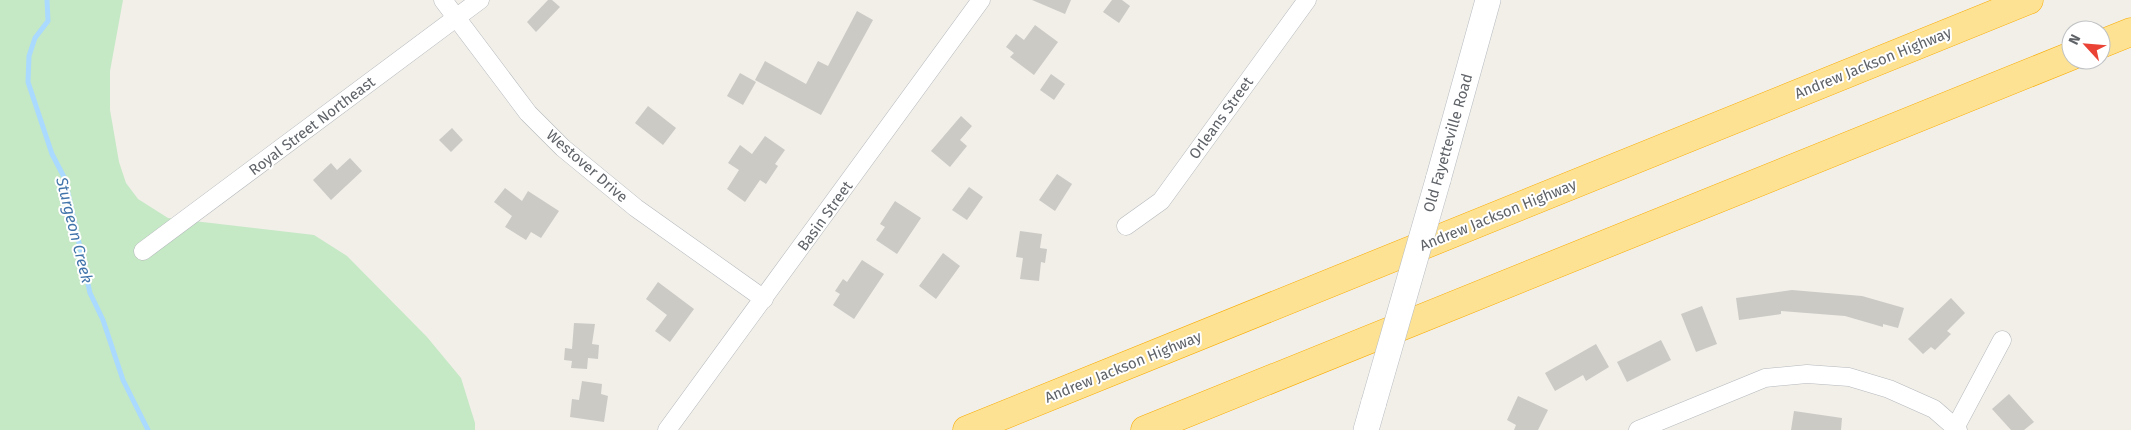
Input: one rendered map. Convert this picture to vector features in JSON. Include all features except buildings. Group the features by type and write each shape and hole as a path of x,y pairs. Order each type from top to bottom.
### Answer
{"highway":[{"name":"Andrew Jackson Highway","path":"968,430 2029,0"},
{"path":"2111,40 2131,32"},
{"path":"1145,430 2061,60"}],"street":[{"name":"Westover Drive","path":"443,0 528,113 563,148 636,208 764,299"},
{"name":"Royal Street Northeast","path":"143,251 480,0"},
{"name":"Basin Street","path":"667,430 981,0"},
{"name":"Orleans Street","path":"1126,226 1161,201 1307,0"},
{"name":"Old Fayetteville Road","path":"1366,430 1488,0"},
{"path":"1638,430 1764,378 1807,374 1849,377 1889,389 1934,409 1956,429 2002,340"}],"green space":[{"path":"0,0 123,0 110,71 110,110 119,162 126,183 138,199 168,218 314,235 347,256 427,337 461,378 475,423 475,430 0,430"}],"waterway":[{"name":"Sturgeon Creek","path":"47,0 48,21 35,38 29,56 28,82 52,154 65,179 90,293 103,320 123,380 148,430"}]}
